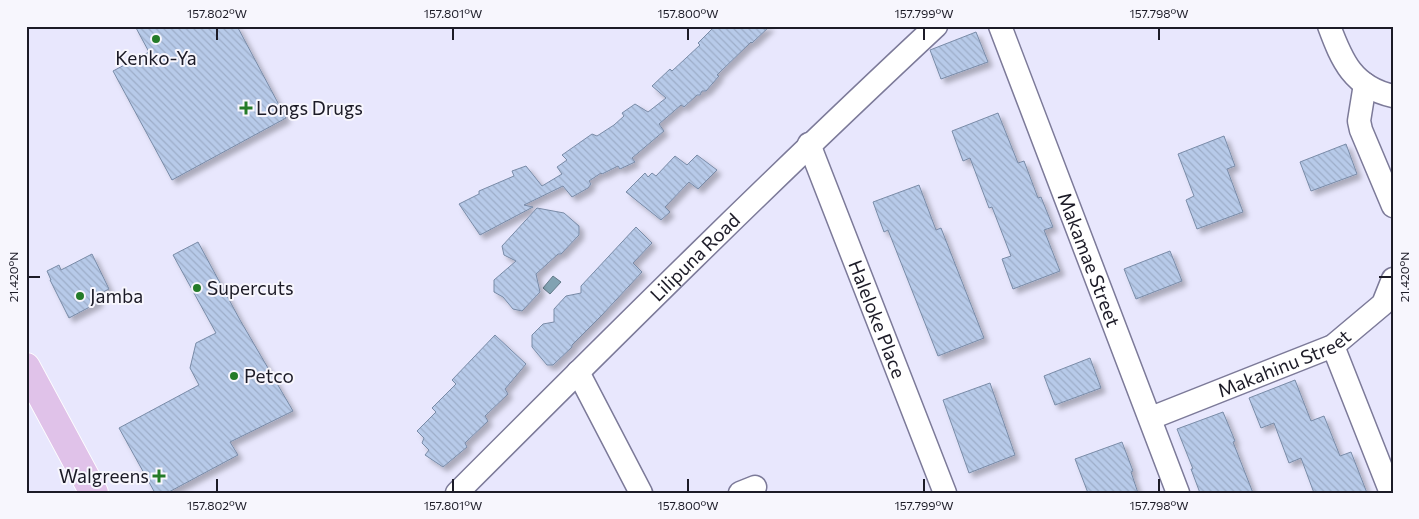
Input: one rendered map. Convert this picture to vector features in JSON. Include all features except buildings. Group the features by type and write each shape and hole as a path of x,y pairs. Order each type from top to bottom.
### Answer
{"main road":[{"path":"26,367 94,493"}],"street":[{"name":"Lilipuna Road","path":"457,493 809,144 936,26"},
{"name":"Makamae Street","path":"1000,26 1178,493"},
{"path":"1329,26 1341,58 1348,68 1365,84 1393,96"},
{"path":"1365,84 1359,121 1361,130 1393,206"},
{"name":"Haleloke Place","path":"809,144 945,493"},
{"name":"Makahinu Street","path":"1151,418 1333,346 1383,304 1393,279"},
{"path":"1333,346 1391,493"},
{"path":"578,372 641,493"}],"water":[{"path":"553,276 561,282 550,294 543,288"}],"place":[{"name":"Kenko-Ya","path":"156,39"},
{"name":"Longs Drugs","path":"246,108"},
{"name":"Supercuts","path":"197,288"},
{"name":"Jamba","path":"80,296"},
{"name":"Petco","path":"234,376"},
{"name":"Walgreens","path":"159,476"}]}
